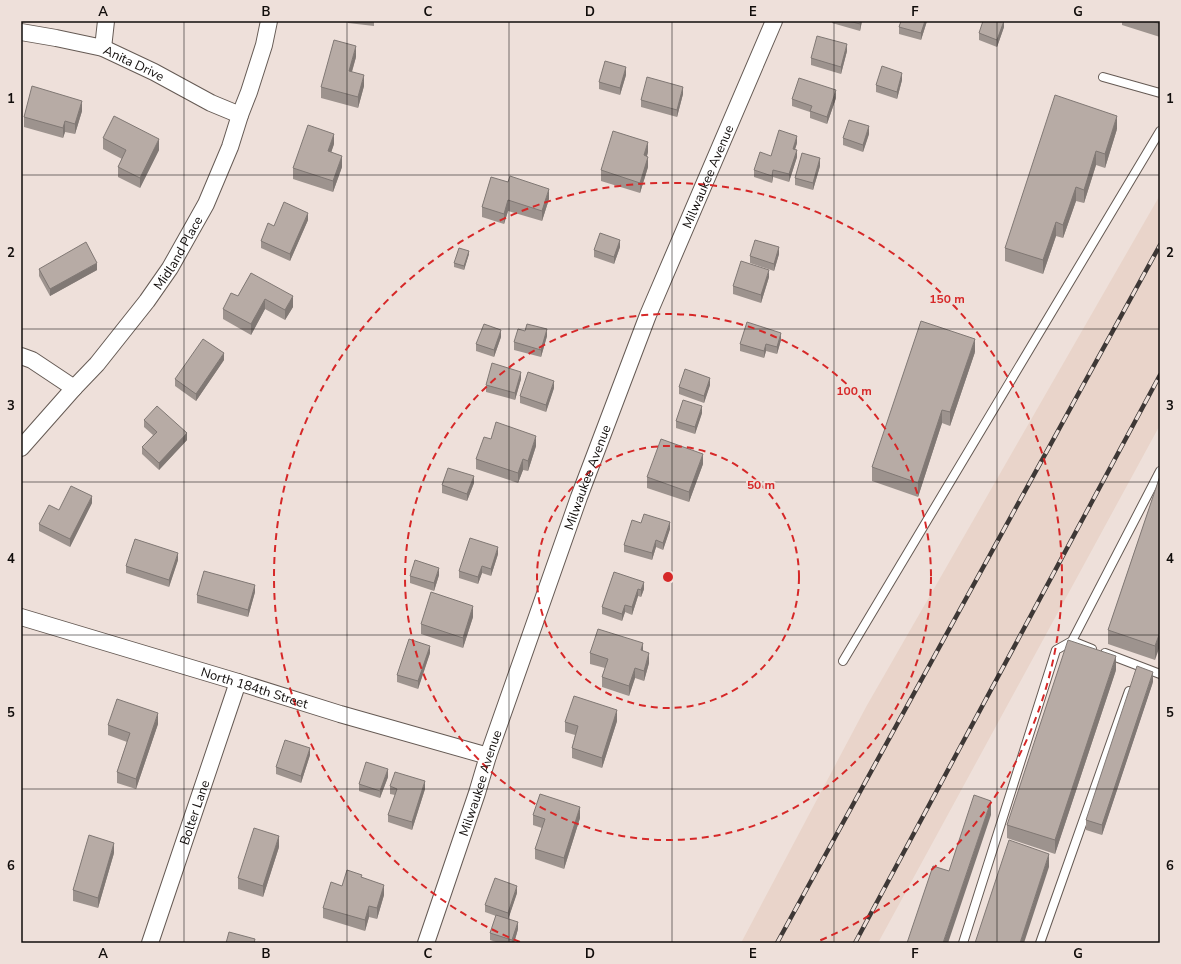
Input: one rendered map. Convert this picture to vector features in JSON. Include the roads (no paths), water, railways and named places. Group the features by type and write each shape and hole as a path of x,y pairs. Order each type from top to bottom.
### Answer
{"street":[{"path":"103,48 106,21"},
{"name":"Midland Place","path":"21,448 74,388 98,364 147,301 170,268 206,204 230,147 264,45 269,21"},
{"name":"Milwaukee Avenue","path":"426,943 477,793 488,756 579,497 648,315 774,21"},
{"name":"Anita Drive","path":"21,32 103,48 154,72 211,103 240,115"},
{"path":"21,356 32,360 74,388"},
{"name":"North 184th Street","path":"21,617 340,714 488,756"},
{"name":"Bolter Lane","path":"150,943 238,682"}],"lane":[{"path":"1103,77 1160,93"},
{"path":"843,661 1160,131"},
{"path":"963,943 1056,650 1072,641 1160,471"},
{"path":"1072,641 1135,673 1160,674"},
{"path":"1040,943 1135,673"}],"railway":[{"path":"777,943 1160,245"},
{"path":"855,943 1160,375"}]}
